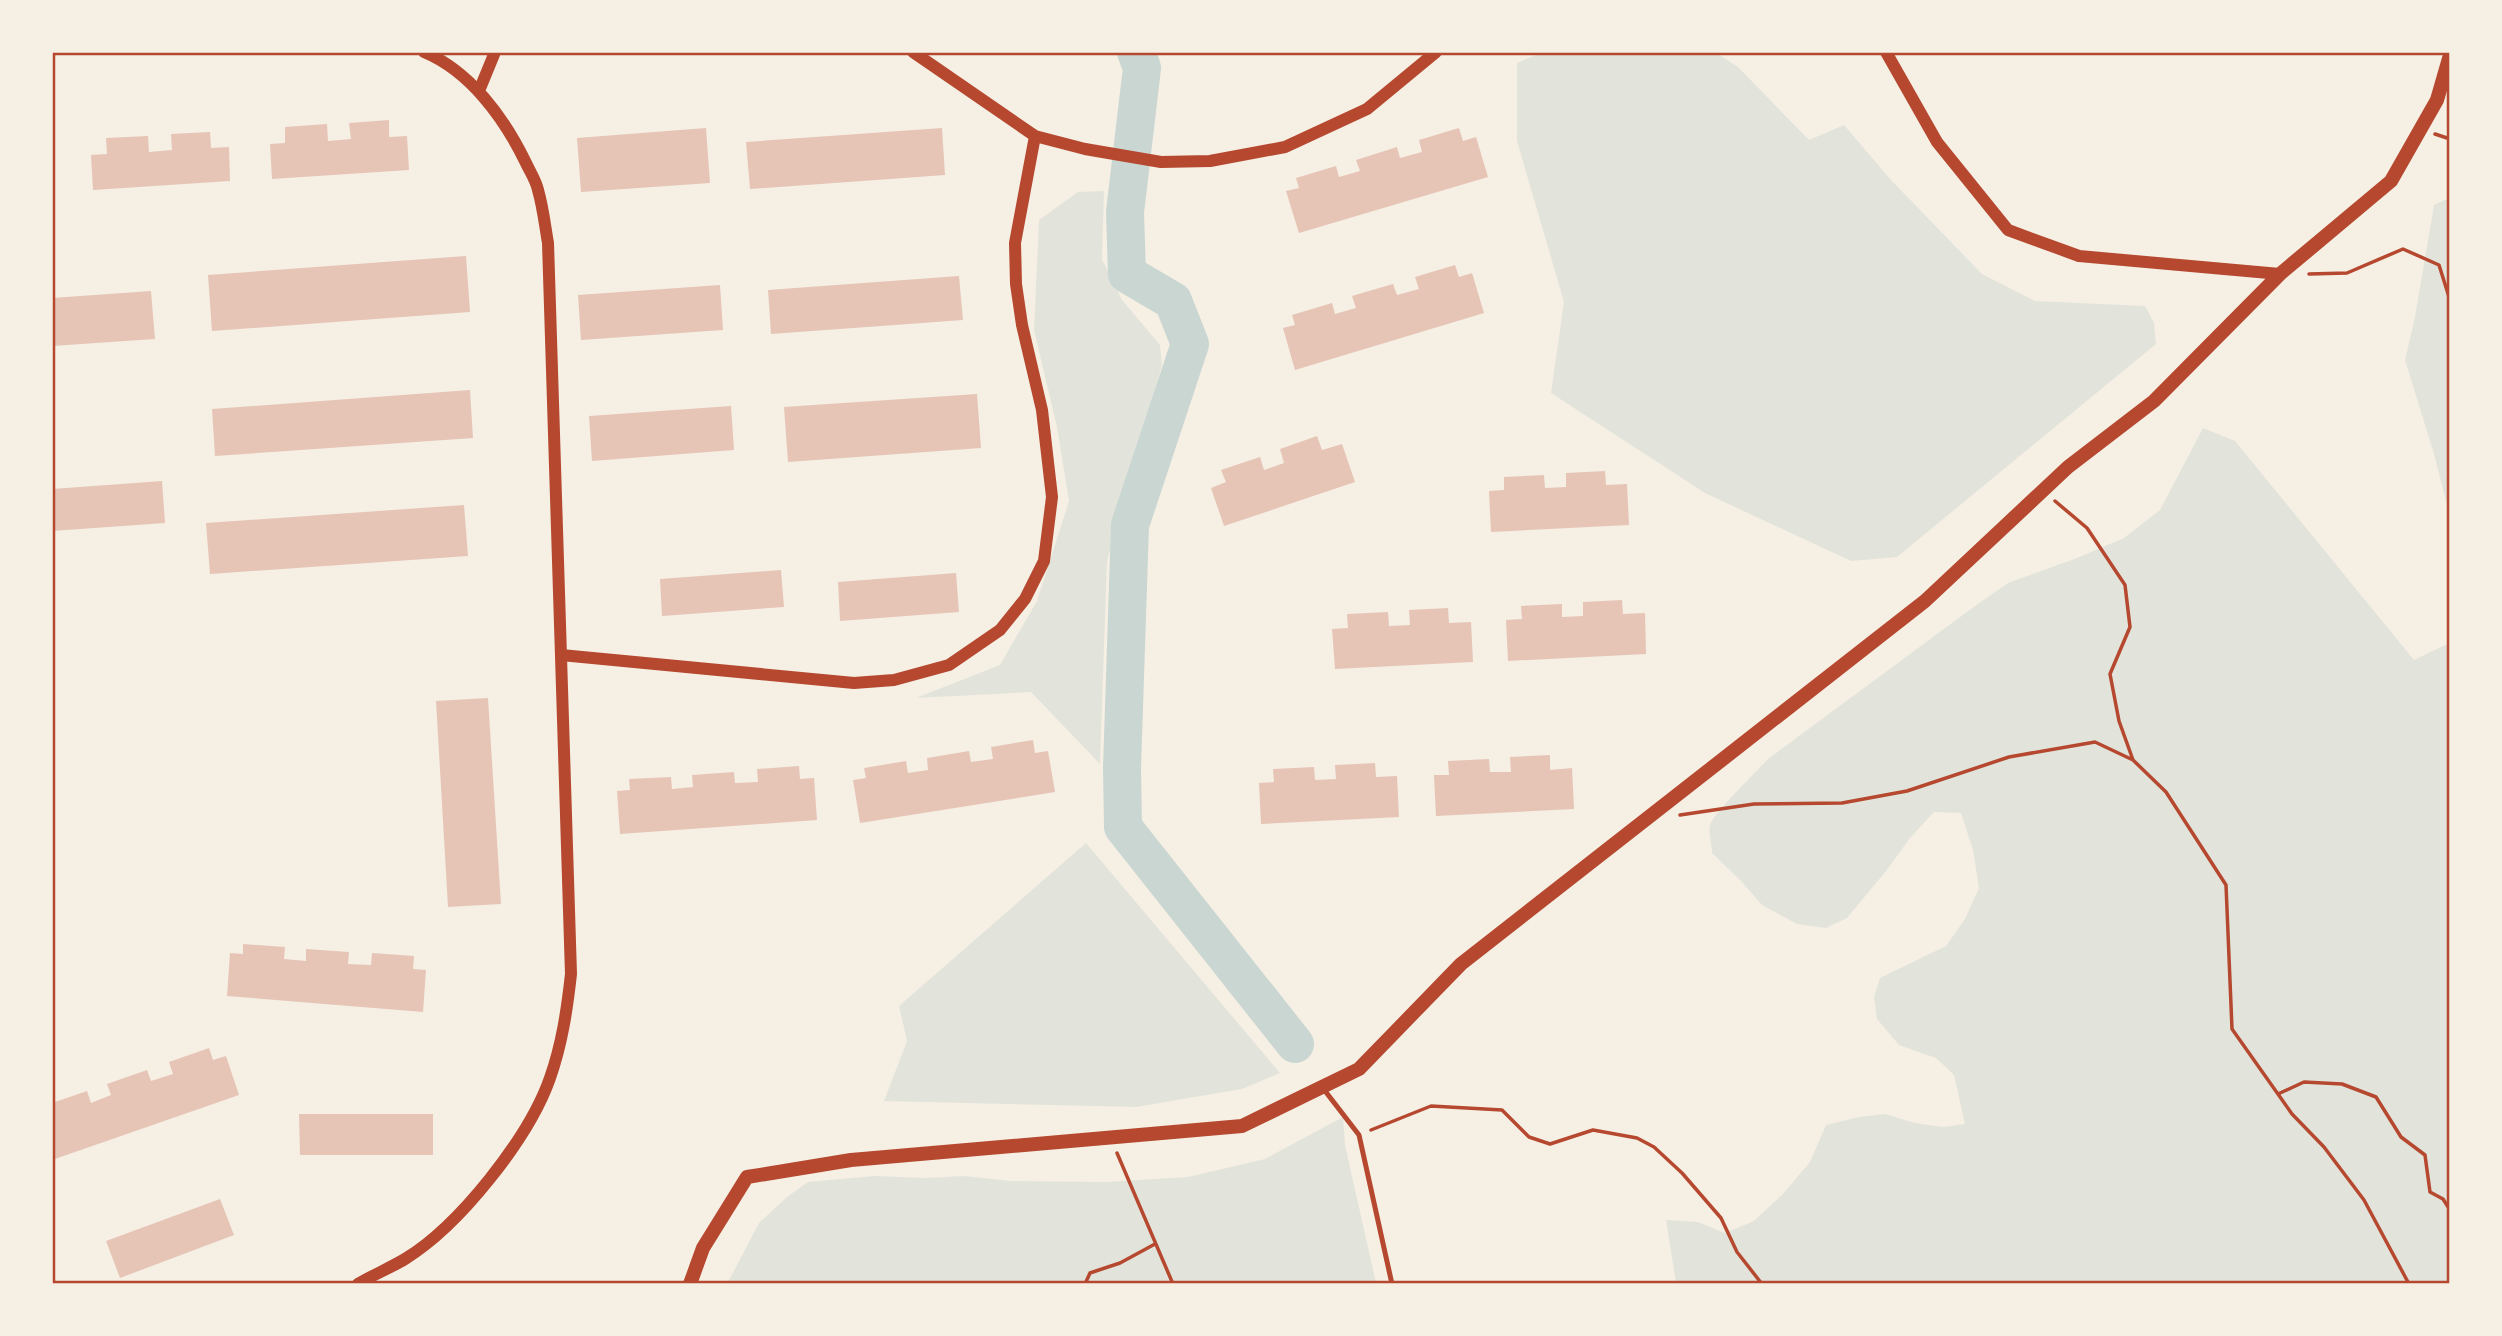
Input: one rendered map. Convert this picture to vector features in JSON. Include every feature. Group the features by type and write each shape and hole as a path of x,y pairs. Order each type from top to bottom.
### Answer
{"main road":[{"path":"690,1283 703,1248 747,1177 851,1160 1242,1126 1359,1069 1461,964 1925,601 2068,467 2154,401 2280,274 2391,181 2437,100 2449,55"}],"street":[{"path":"358,1283 406,1258 451,1221 505,1158 528,1123 550,1080 565,1025 571,974 548,243 538,188 514,138 496,111 478,92 436,58 424,52"},
{"path":"478,92 495,52"},
{"path":"913,52 1035,136 1085,149 1161,162 1210,161 1285,148 1367,109 1436,52"},
{"path":"1886,52 1937,142 2008,230 2079,256 2280,274"},
{"path":"561,654 854,682 894,680 949,665 1000,630 1025,599 1044,561 1052,497 1042,410 1022,325 1016,284 1016,243 1035,136"}],"lane":[{"path":"1322,1087 1359,1135 1392,1283"}],"path":[{"path":"2280,274 2347,273 2403,249 2440,265 2449,300"},
{"path":"2043,490 2087,527 2124,585 2130,627 2110,674 2119,721 2133,760"},
{"path":"1678,815 1754,804 1842,803 1907,791 2009,757 2095,742 2133,760 2166,792 2226,885 2232,1029 2292,1114 2324,1147 2364,1200 2409,1283"},
{"path":"2278,1094 2304,1082 2342,1084 2376,1097 2401,1137 2426,1155 2430,1192 2443,1199 2449,1210"},
{"path":"1359,1135 1432,1106 1503,1110 1529,1137 1549,1144 1593,1130 1637,1138 1654,1147 1669,1161 1721,1218 1737,1252 1762,1283"},
{"path":"1111,1138 1154,1244 1173,1283"},
{"path":"1085,1283 1090,1273 1120,1263 1154,1244"}],"shaded area":[{"path":"1541,53 1716,53 1738,67 1809,140 1844,125 1891,180 1982,274 2035,301 2145,306 2154,323 2156,344 1897,557 1851,561 1705,493 1551,393 1564,302 1517,141 1517,63"},
{"path":"1104,191 1102,259 1122,300 1160,345 1162,365 1107,561 1100,764 1031,692 916,698 1000,665 1037,601 1069,501 1057,427 1034,330 1039,220 1078,192"},
{"path":"2449,198 2449,513 2405,360 2434,205"},
{"path":"2203,428 2235,441 2414,660 2449,643 2449,1283 1676,1283 1666,1220 1698,1222 1725,1233 1754,1221 1782,1195 1810,1162 1826,1125 1885,1114 1915,1123 1943,1127 1965,1124 1954,1075 1936,1058 1899,1045 1877,1019 1874,997 1880,978 1946,946 1965,919 1979,888 1973,850 1961,813 1934,812 1847,918 1826,928 1797,924 1762,905 1712,853 1710,825 1713,820 1768,759 2008,583 2124,538 2160,510"},
{"path":"1086,843 1280,1073 1242,1089 1136,1107 884,1101 907,1041 899,1006"},
{"path":"1343,1117 1345,1145 1376,1283 727,1284 759,1223 808,1182 875,1176 964,1176 1011,1181 1106,1182 1188,1177 1265,1159"}],"building":[{"path":"389,120 389,137 407,136 409,170 272,179 270,144 285,143 285,127 327,124 328,141 351,139 349,123"},
{"path":"706,128 710,183 581,192 577,138"},
{"path":"942,128 945,175 750,189 746,142"},
{"path":"1459,128 1463,141 1476,137 1488,177 1299,233 1286,191 1299,188 1296,178 1336,166 1339,177 1360,171 1356,160 1397,147 1400,158 1422,152 1419,140"},
{"path":"210,132 211,148 229,147 230,181 93,190 91,155 107,154 106,138 148,136 149,152 172,150 171,134"},
{"path":"466,256 470,312 212,331 208,275"},
{"path":"1455,265 1459,277 1472,273 1484,313 1295,370 1283,328 1295,325 1292,315 1332,303 1335,314 1356,308 1352,296 1393,284 1397,295 1419,289 1415,277"},
{"path":"959,276 963,320 771,334 768,290"},
{"path":"720,285 723,330 581,340 578,295"},
{"path":"151,291 155,339 52,346 52,298"},
{"path":"470,390 473,438 215,456 212,409"},
{"path":"977,394 981,448 788,462 784,407"},
{"path":"731,406 734,450 592,461 589,416"},
{"path":"1317,436 1322,450 1342,444 1355,482 1224,526 1211,488 1226,482 1221,470 1260,457 1264,470 1284,463 1280,449"},
{"path":"1605,471 1606,485 1627,484 1629,525 1491,532 1489,491 1504,490 1504,477 1544,475 1545,488 1566,487 1566,473"},
{"path":"162,481 165,523 52,531 52,489"},
{"path":"464,505 468,556 210,574 206,523"},
{"path":"781,570 784,607 662,616 660,579"},
{"path":"956,573 959,612 840,621 838,582"},
{"path":"1622,600 1623,614 1645,613 1646,654 1508,661 1506,620 1522,619 1521,606 1562,604 1562,617 1583,616 1583,602"},
{"path":"1448,608 1449,623 1471,622 1473,662 1335,669 1332,629 1348,628 1347,614 1388,612 1389,626 1410,625 1409,610"},
{"path":"488,698 501,904 448,907 436,701"},
{"path":"1033,740 1035,753 1048,751 1055,792 860,823 853,780 866,778 864,768 906,761 908,773 928,770 927,758 969,751 971,762 993,759 991,747"},
{"path":"1550,755 1550,770 1572,768 1574,809 1436,816 1434,775 1449,775 1448,761 1489,759 1490,772 1511,772 1510,757"},
{"path":"1375,763 1376,777 1397,776 1399,817 1261,824 1259,783 1274,782 1273,769 1314,767 1315,780 1336,779 1335,765"},
{"path":"799,766 800,779 814,778 817,820 620,834 617,791 630,790 629,779 671,777 672,789 693,787 692,775 734,772 735,783 758,782 757,769"},
{"path":"243,944 285,947 284,959 306,961 306,949 349,952 348,964 371,965 372,953 414,956 413,969 426,970 423,1012 227,996 230,953 243,954"},
{"path":"209,1048 213,1060 226,1056 239,1095 52,1160 52,1103 87,1091 91,1103 111,1095 107,1084 147,1070 151,1081 173,1074 169,1062"},
{"path":"299,1114 433,1114 433,1155 300,1155"},
{"path":"220,1199 234,1235 120,1278 106,1241"}],"waterway":[{"path":"1136,52 1142,68 1125,212 1127,274 1173,301 1190,344 1130,525 1122,768 1123,827 1295,1044"}]}
